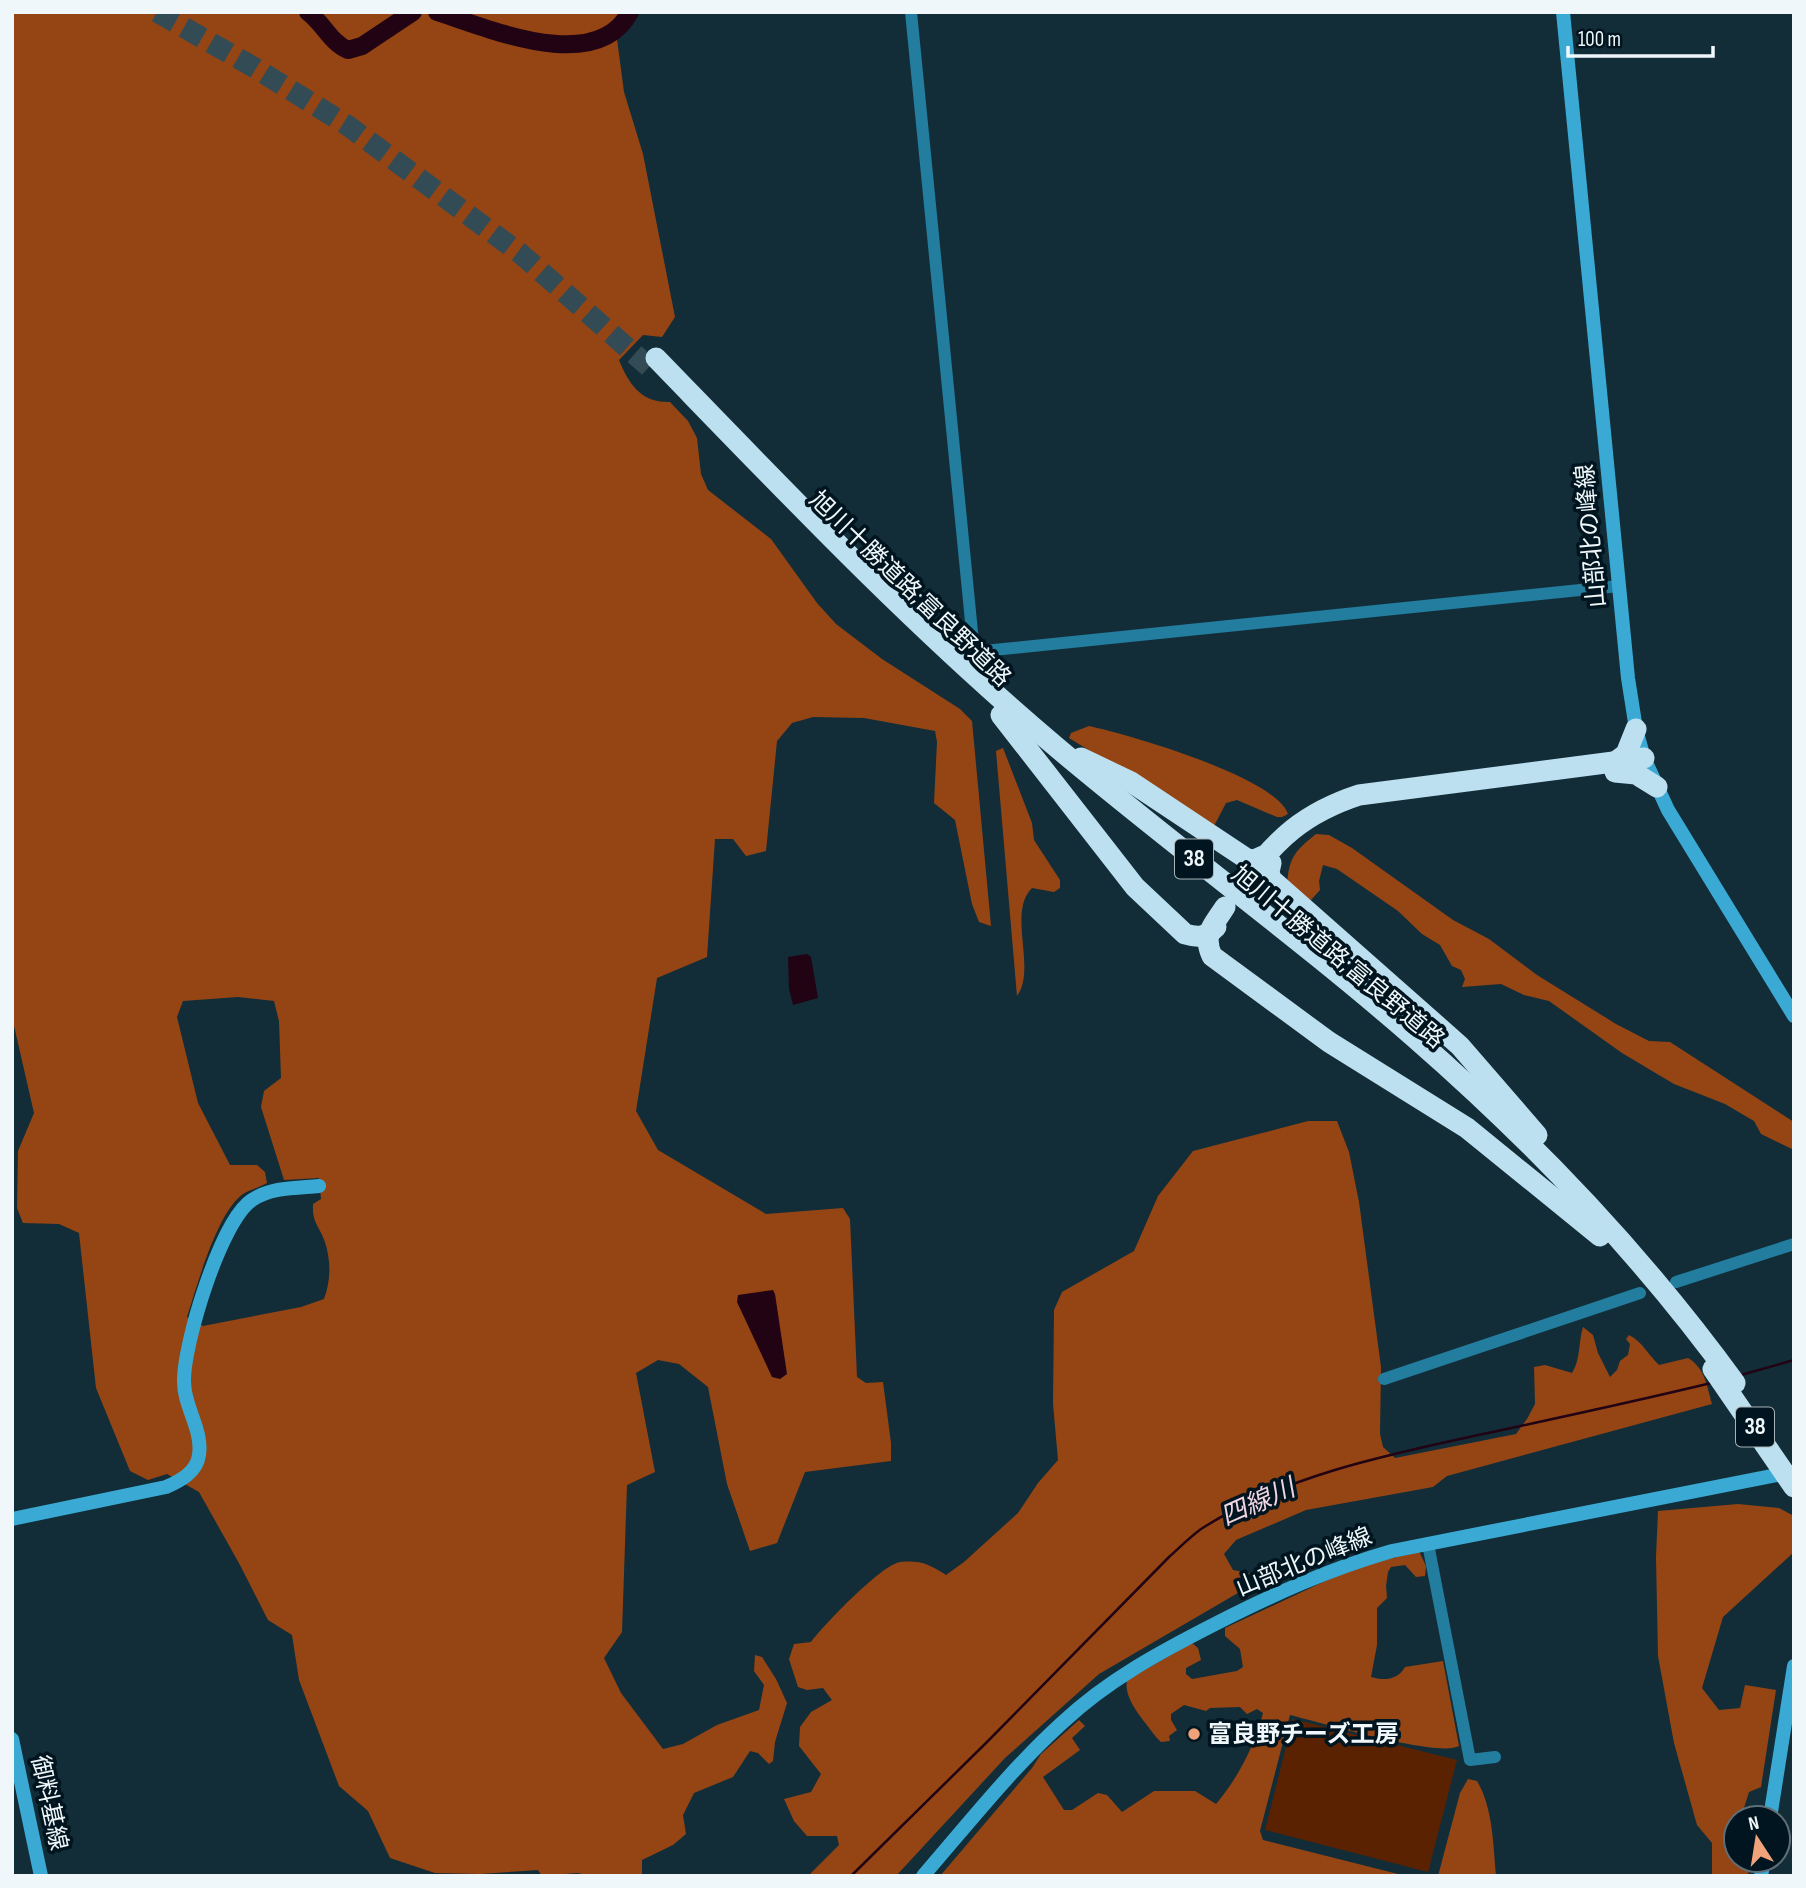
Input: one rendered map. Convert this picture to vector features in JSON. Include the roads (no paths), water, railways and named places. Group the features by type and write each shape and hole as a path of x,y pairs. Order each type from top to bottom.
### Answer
{"highway":[{"name":"旭川十勝道路;富良野道路","path":"1605,1232 1406,1045 1001,715 859,580 653,363 948,654 1051,743 1414,1037 1538,1152 1605,1232 1648,1289 1718,1367 1794,1471"},
{"name":"38","path":"1001,715 1135,887 1185,934 1207,936 1212,956 1227,969 1329,1042 1467,1128 1605,1232"},
{"path":"1615,767 1626,754 1636,729"},
{"path":"1051,743 1131,782 1247,859 1267,859 1271,879 1460,1046 1539,1138 1605,1232"},
{"path":"1615,767 1646,762"},
{"name":"38","path":"1245,888 1284,836 1320,809 1359,795 1615,767"},
{"path":"1615,767 1636,774 1657,787"},
{"path":"1207,936 1229,909"},
{"name":"旭川十勝道路;富良野道路","path":"1718,1367 1732,1394 1794,1487"}],"main road":[{"name":"山部北の峰線","path":"1563,12 1628,678 1636,729 1646,762 1668,810 1794,1016"},
{"path":"12,1519 166,1487 178,1482 195,1466 199,1457 199,1446 184,1385 184,1361 194,1322 225,1237 249,1201 276,1190 319,1186"},
{"name":"山部北の峰線","path":"923,1876 1033,1751 1064,1721 1119,1677 1198,1633 1300,1583 1354,1562 1428,1544 1794,1471"},
{"path":"1772,1804 1794,1666"},
{"name":"御料基線","path":"12,1740 41,1876"}],"street":[{"path":"911,12 974,652 1619,586"},
{"path":"1676,1282 1794,1244"},
{"path":"1384,1379 1640,1293"},
{"path":"1428,1544 1470,1760 1495,1758"}],"waterway":[{"path":"308,12 336,42 348,50 362,46 413,12"},
{"path":"437,12 512,36 567,44 593,41 614,31 630,12"},
{"name":"四線川","path":"1741,1375 1794,1360"},
{"name":"四線川","path":"851,1876 1169,1557 1201,1529 1233,1510 1303,1480 1377,1458 1711,1383"}],"tunnel":[{"path":"157,12 347,125 521,254 649,367"}],"place":[{"name":"富良野チーズ工房","path":"1194,1734"}]}
